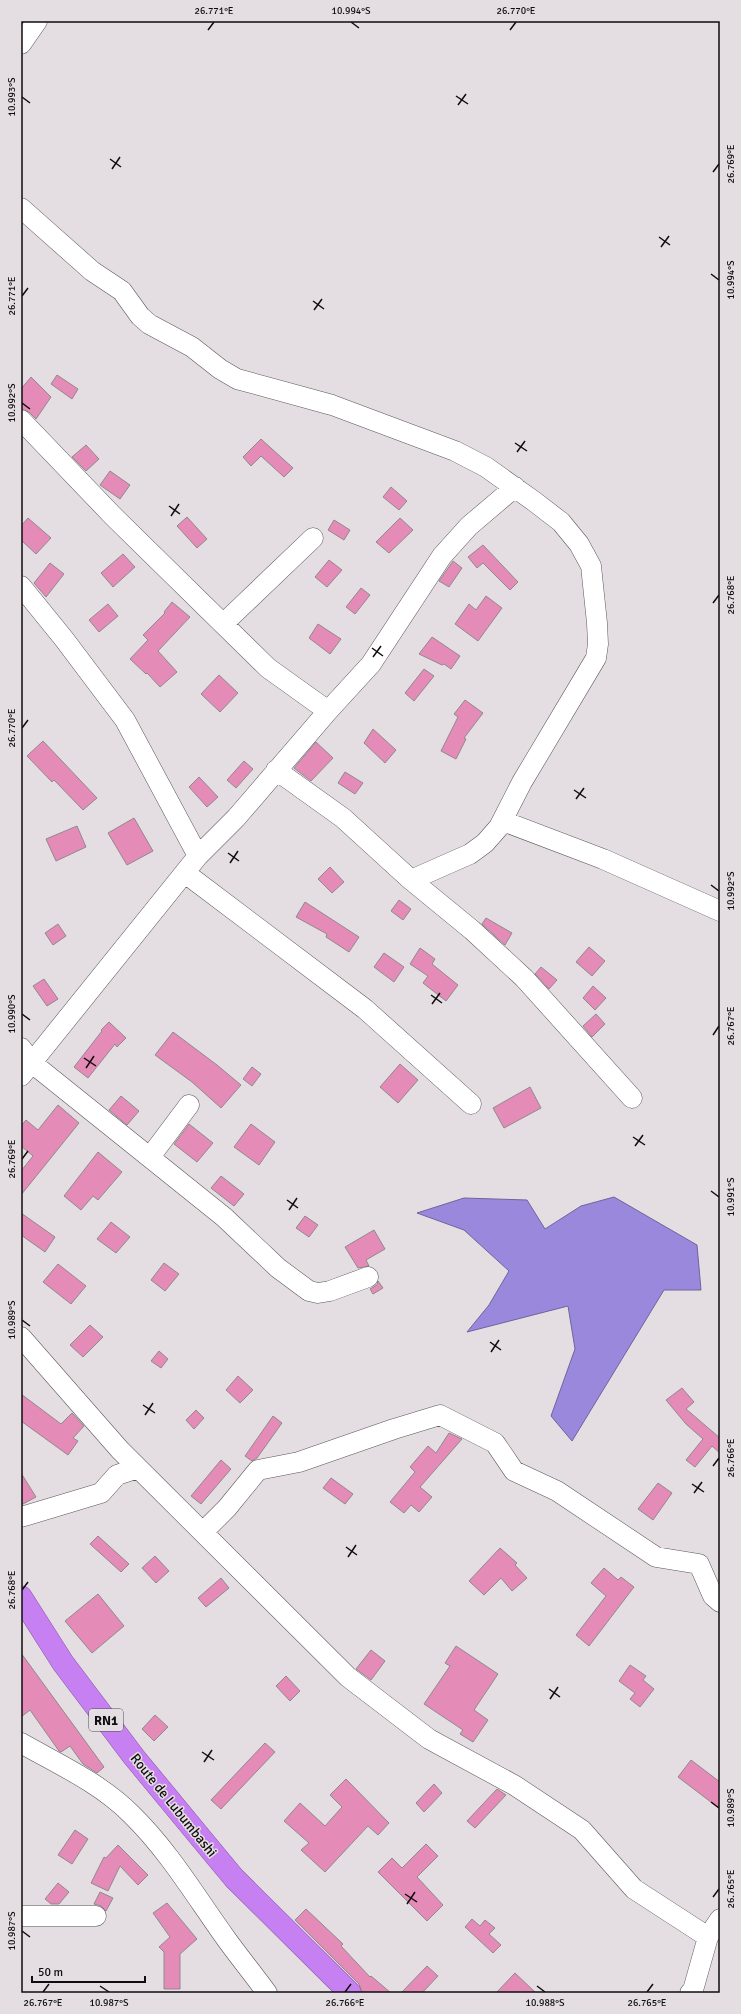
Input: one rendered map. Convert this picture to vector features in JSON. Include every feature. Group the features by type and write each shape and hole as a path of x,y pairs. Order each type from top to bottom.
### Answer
{"highway":[{"name":"Route de Lubumbashi","path":"21,1597 63,1662 134,1757 234,1878 350,1993"}],"street":[{"path":"21,44 37,21"},
{"path":"21,208 92,271 122,291 140,316 149,324 192,347 220,369 237,379 308,397 456,451 486,467 515,487 561,522 579,544 591,566 598,644 596,658 522,782 503,821 485,843 470,854 411,880"},
{"path":"21,420 114,516 268,668 328,711"},
{"path":"368,1277 330,1291 318,1293 309,1291 278,1268 239,1229 150,1157 24,1062 186,873 198,856 236,818 276,770 371,664 442,556 469,526 515,487"},
{"path":"223,624 314,538"},
{"path":"21,586 64,638 125,720 198,856"},
{"path":"276,770 343,818 411,880 472,930 524,978 632,1098"},
{"path":"503,821 603,859 720,911"},
{"path":"186,873 364,1009 471,1104"},
{"path":"150,1157 189,1105"},
{"path":"21,1337 138,1468 348,1677 428,1739 514,1785 582,1830 634,1889 708,1937"},
{"path":"203,1532 227,1508 258,1470 299,1462 394,1429 440,1415 495,1443 514,1471 557,1491 656,1557 699,1564 713,1596 720,1602"},
{"path":"21,1517 102,1493 117,1475 138,1468"},
{"path":"21,1743 105,1792 131,1813 195,1892 227,1940 267,1993"},
{"path":"21,1916 96,1916"},
{"path":"690,1993 708,1937 720,1919"}],"shaded area":[{"path":"614,1197 697,1245 701,1290 664,1290 572,1441 551,1416 575,1349 568,1306 467,1332 489,1305 509,1271 464,1230 417,1213 464,1198 527,1200 545,1229 581,1206"}],"building":[{"path":"57,375 78,389 72,399 51,384"},
{"path":"31,377 51,397 36,419 29,412 21,409 21,389"},
{"path":"261,439 293,468 284,477 261,456 251,466 243,457"},
{"path":"86,445 99,459 86,471 72,457"},
{"path":"110,471 130,485 120,499 100,485"},
{"path":"391,487 407,501 399,510 383,497"},
{"path":"187,517 207,539 197,548 177,526"},
{"path":"28,518 51,538 36,554 21,540 21,526"},
{"path":"400,518 413,530 389,553 376,542"},
{"path":"334,520 350,530 344,540 328,530"},
{"path":"483,545 518,582 510,590 483,563 477,568 468,557"},
{"path":"123,554 135,567 113,587 101,573"},
{"path":"329,560 342,570 327,587 315,577"},
{"path":"453,561 462,568 449,587 439,581"},
{"path":"50,563 64,574 46,597 34,583"},
{"path":"361,588 370,595 355,614 346,607"},
{"path":"486,596 502,608 478,641 455,624 469,604 476,610"},
{"path":"172,602 190,617 158,651 177,672 160,687 147,673 146,674 130,659 148,640 143,635 165,613 164,612"},
{"path":"108,604 118,616 99,632 89,620"},
{"path":"318,624 341,639 330,654 309,638"},
{"path":"432,637 460,656 451,669 444,664 442,665 419,654"},
{"path":"424,669 434,676 414,701 405,693"},
{"path":"219,675 238,693 220,712 201,694"},
{"path":"465,700 483,713 464,738 466,739 456,759 441,751 458,717 454,714"},
{"path":"373,729 396,750 385,763 364,743"},
{"path":"43,741 97,798 83,810 54,780 52,782 27,756"},
{"path":"316,742 333,758 311,781 294,768"},
{"path":"244,761 253,769 236,788 227,780"},
{"path":"345,772 363,783 355,794 338,783"},
{"path":"199,777 218,797 207,807 189,787"},
{"path":"134,818 153,851 127,865 108,833"},
{"path":"77,826 86,847 56,861 46,839"},
{"path":"330,867 344,882 332,893 318,879"},
{"path":"399,900 411,909 403,920 391,911"},
{"path":"305,902 359,937 349,952 326,937 327,934 296,917"},
{"path":"486,918 512,933 505,945 482,924"},
{"path":"58,924 66,936 53,945 45,933"},
{"path":"589,947 605,961 592,976 576,962"},
{"path":"420,948 435,959 432,964 458,985 446,1001 423,983 428,976 410,964"},
{"path":"384,953 404,967 394,982 374,967"},
{"path":"541,967 557,980 549,989 535,974"},
{"path":"44,979 58,999 47,1006 33,986"},
{"path":"593,986 606,998 595,1010 583,998"},
{"path":"596,1014 605,1024 592,1037 583,1026"},
{"path":"109,1022 126,1038 117,1047 115,1044 88,1078 74,1067 102,1031 101,1030"},
{"path":"173,1032 241,1085 221,1108 192,1082 155,1055"},
{"path":"400,1064 418,1080 398,1103 380,1087"},
{"path":"252,1067 261,1074 252,1086 243,1079"},
{"path":"530,1087 541,1108 504,1128 493,1108"},
{"path":"121,1096 139,1111 127,1125 109,1110"},
{"path":"58,1105 79,1123 21,1195 21,1171 33,1156 21,1146 21,1126 26,1120 38,1130"},
{"path":"189,1124 213,1143 197,1162 174,1144"},
{"path":"251,1124 275,1142 259,1165 234,1147"},
{"path":"98,1152 122,1172 98,1200 93,1196 81,1210 64,1196"},
{"path":"221,1176 244,1194 234,1206 211,1188"},
{"path":"21,1213 55,1237 45,1252 21,1235"},
{"path":"305,1216 318,1225 309,1237 296,1228"},
{"path":"111,1222 130,1237 116,1253 97,1239"},
{"path":"374,1230 385,1249 366,1260 369,1266 358,1268 345,1247"},
{"path":"164,1263 179,1274 165,1291 151,1280"},
{"path":"58,1264 86,1286 71,1304 43,1282"},
{"path":"378,1281 383,1288 373,1294 370,1289 377,1285"},
{"path":"90,1325 103,1337 83,1357 70,1345"},
{"path":"159,1351 168,1359 161,1368 151,1361"},
{"path":"238,1376 253,1390 240,1403 226,1390"},
{"path":"682,1388 694,1402 686,1409 720,1438 720,1453 712,1446 695,1467 686,1460 703,1439 686,1424 666,1400"},
{"path":"21,1394 61,1424 72,1413 84,1426 73,1438 78,1441 68,1455 21,1421"},
{"path":"196,1410 204,1418 194,1429 186,1420"},
{"path":"273,1416 282,1423 257,1458 252,1461 245,1456"},
{"path":"449,1433 462,1439 420,1487 432,1497 419,1512 411,1505 404,1513 390,1502 415,1472 410,1467 428,1446 436,1453"},
{"path":"221,1460 231,1469 201,1504 191,1496"},
{"path":"21,1473 36,1497 21,1505"},
{"path":"331,1478 353,1494 345,1504 323,1488"},
{"path":"658,1483 672,1493 653,1520 638,1509"},
{"path":"98,1536 129,1564 121,1572 90,1544"},
{"path":"500,1548 517,1563 515,1565 527,1578 512,1591 501,1578 484,1595 469,1581"},
{"path":"155,1556 169,1571 156,1583 142,1568"},
{"path":"604,1568 618,1580 621,1577 634,1587 589,1646 576,1635 606,1596 591,1583"},
{"path":"221,1578 229,1588 206,1607 198,1598"},
{"path":"98,1594 124,1626 92,1653 65,1621"},
{"path":"456,1646 498,1674 474,1710 488,1720 473,1742 460,1734 463,1730 424,1704 450,1666 445,1663"},
{"path":"371,1650 385,1661 371,1680 356,1669"},
{"path":"21,1653 104,1767 97,1773 83,1764 70,1746 61,1752 59,1751 30,1710 21,1717"},
{"path":"630,1665 646,1676 643,1680 654,1689 640,1707 630,1699 635,1693 619,1681"},
{"path":"286,1676 300,1691 290,1701 276,1686"},
{"path":"155,1715 168,1727 154,1741 142,1729"},
{"path":"265,1743 275,1752 221,1809 211,1800"},
{"path":"691,1760 720,1782 720,1809 678,1777"},
{"path":"346,1779 389,1823 378,1835 368,1826 325,1872 301,1850 309,1843 284,1821 300,1803 325,1826 342,1807 330,1795"},
{"path":"434,1784 442,1793 424,1812 416,1803"},
{"path":"497,1789 506,1795 475,1828 467,1821"},
{"path":"75,1830 88,1839 72,1864 58,1855"},
{"path":"426,1844 438,1856 417,1877 443,1905 427,1921 378,1872 392,1858 402,1868"},
{"path":"118,1845 148,1875 138,1885 120,1866 108,1891 91,1883 104,1857 106,1858"},
{"path":"58,1883 69,1892 59,1904 51,1904 45,1899"},
{"path":"100,1892 113,1898 106,1911 101,1906 94,1904"},
{"path":"167,1903 197,1939 180,1954 180,1989 164,1989 164,1952 159,1947 170,1937 153,1913"},
{"path":"306,1909 343,1944 341,1946 370,1977 371,1976 391,1993 362,1992 359,1984 295,1920"},
{"path":"472,1919 480,1926 485,1920 495,1928 489,1934 501,1945 493,1953 465,1927"},
{"path":"427,1966 438,1976 422,1993 401,1993"},
{"path":"515,1973 536,1993 496,1993"}]}
